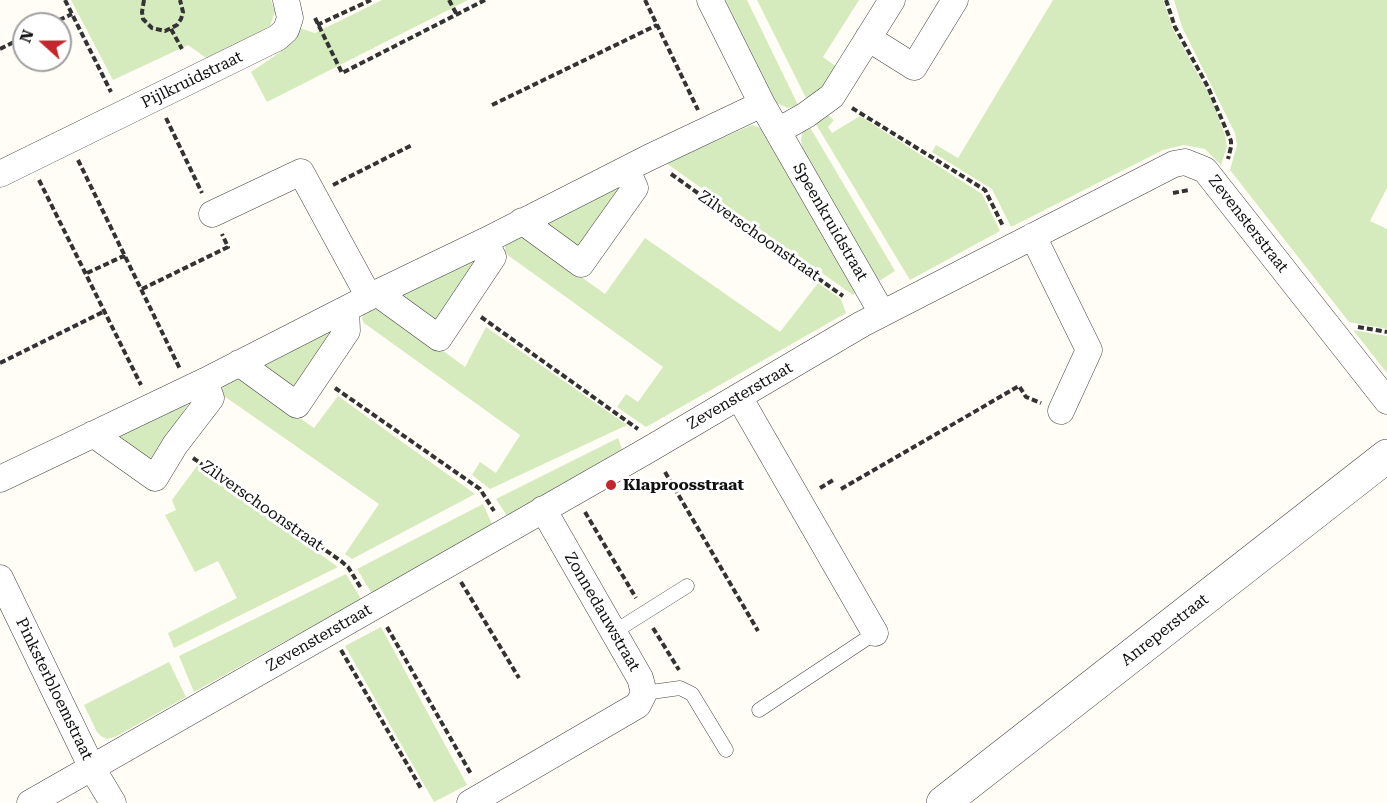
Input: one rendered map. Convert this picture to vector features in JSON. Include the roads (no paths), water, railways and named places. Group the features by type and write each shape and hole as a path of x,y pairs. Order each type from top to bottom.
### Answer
{"street":[{"name":"Speenkruidstraat","path":"710,0 872,318"},
{"path":"778,131 806,115 832,96 892,0"},
{"path":"868,38 914,67 955,0"},
{"name":"Pijlkruidstraat","path":"0,174 278,38 286,30 288,9"},
{"path":"0,479 762,104"},
{"name":"Zevensterstraat","path":"30,803 648,450 872,318 1174,164 1185,162 1205,170 1387,401"},
{"path":"522,221 580,264 635,188 637,164"},
{"path":"212,214 301,172 373,295 439,338 493,257 485,241"},
{"path":"1023,241 1089,350 1061,411"},
{"path":"239,363 297,405 347,331 346,309"},
{"path":"93,434 155,478 211,398 197,384"},
{"path":"739,397 875,633"},
{"name":"Anreperstraat","path":"943,803 1387,456"},
{"name":"Zonnedauwstraat","path":"477,799 638,705 644,693 640,678 543,509"},
{"name":"Pinksterbloemstraat","path":"0,578 92,768"},
{"path":"92,768 113,803"}],"lane":[{"path":"614,632 687,586"},
{"path":"759,710 875,633"},
{"path":"644,693 680,688 692,694 726,750"}],"place":[{"name":"Klaproosstraat","path":"611,485"}]}
